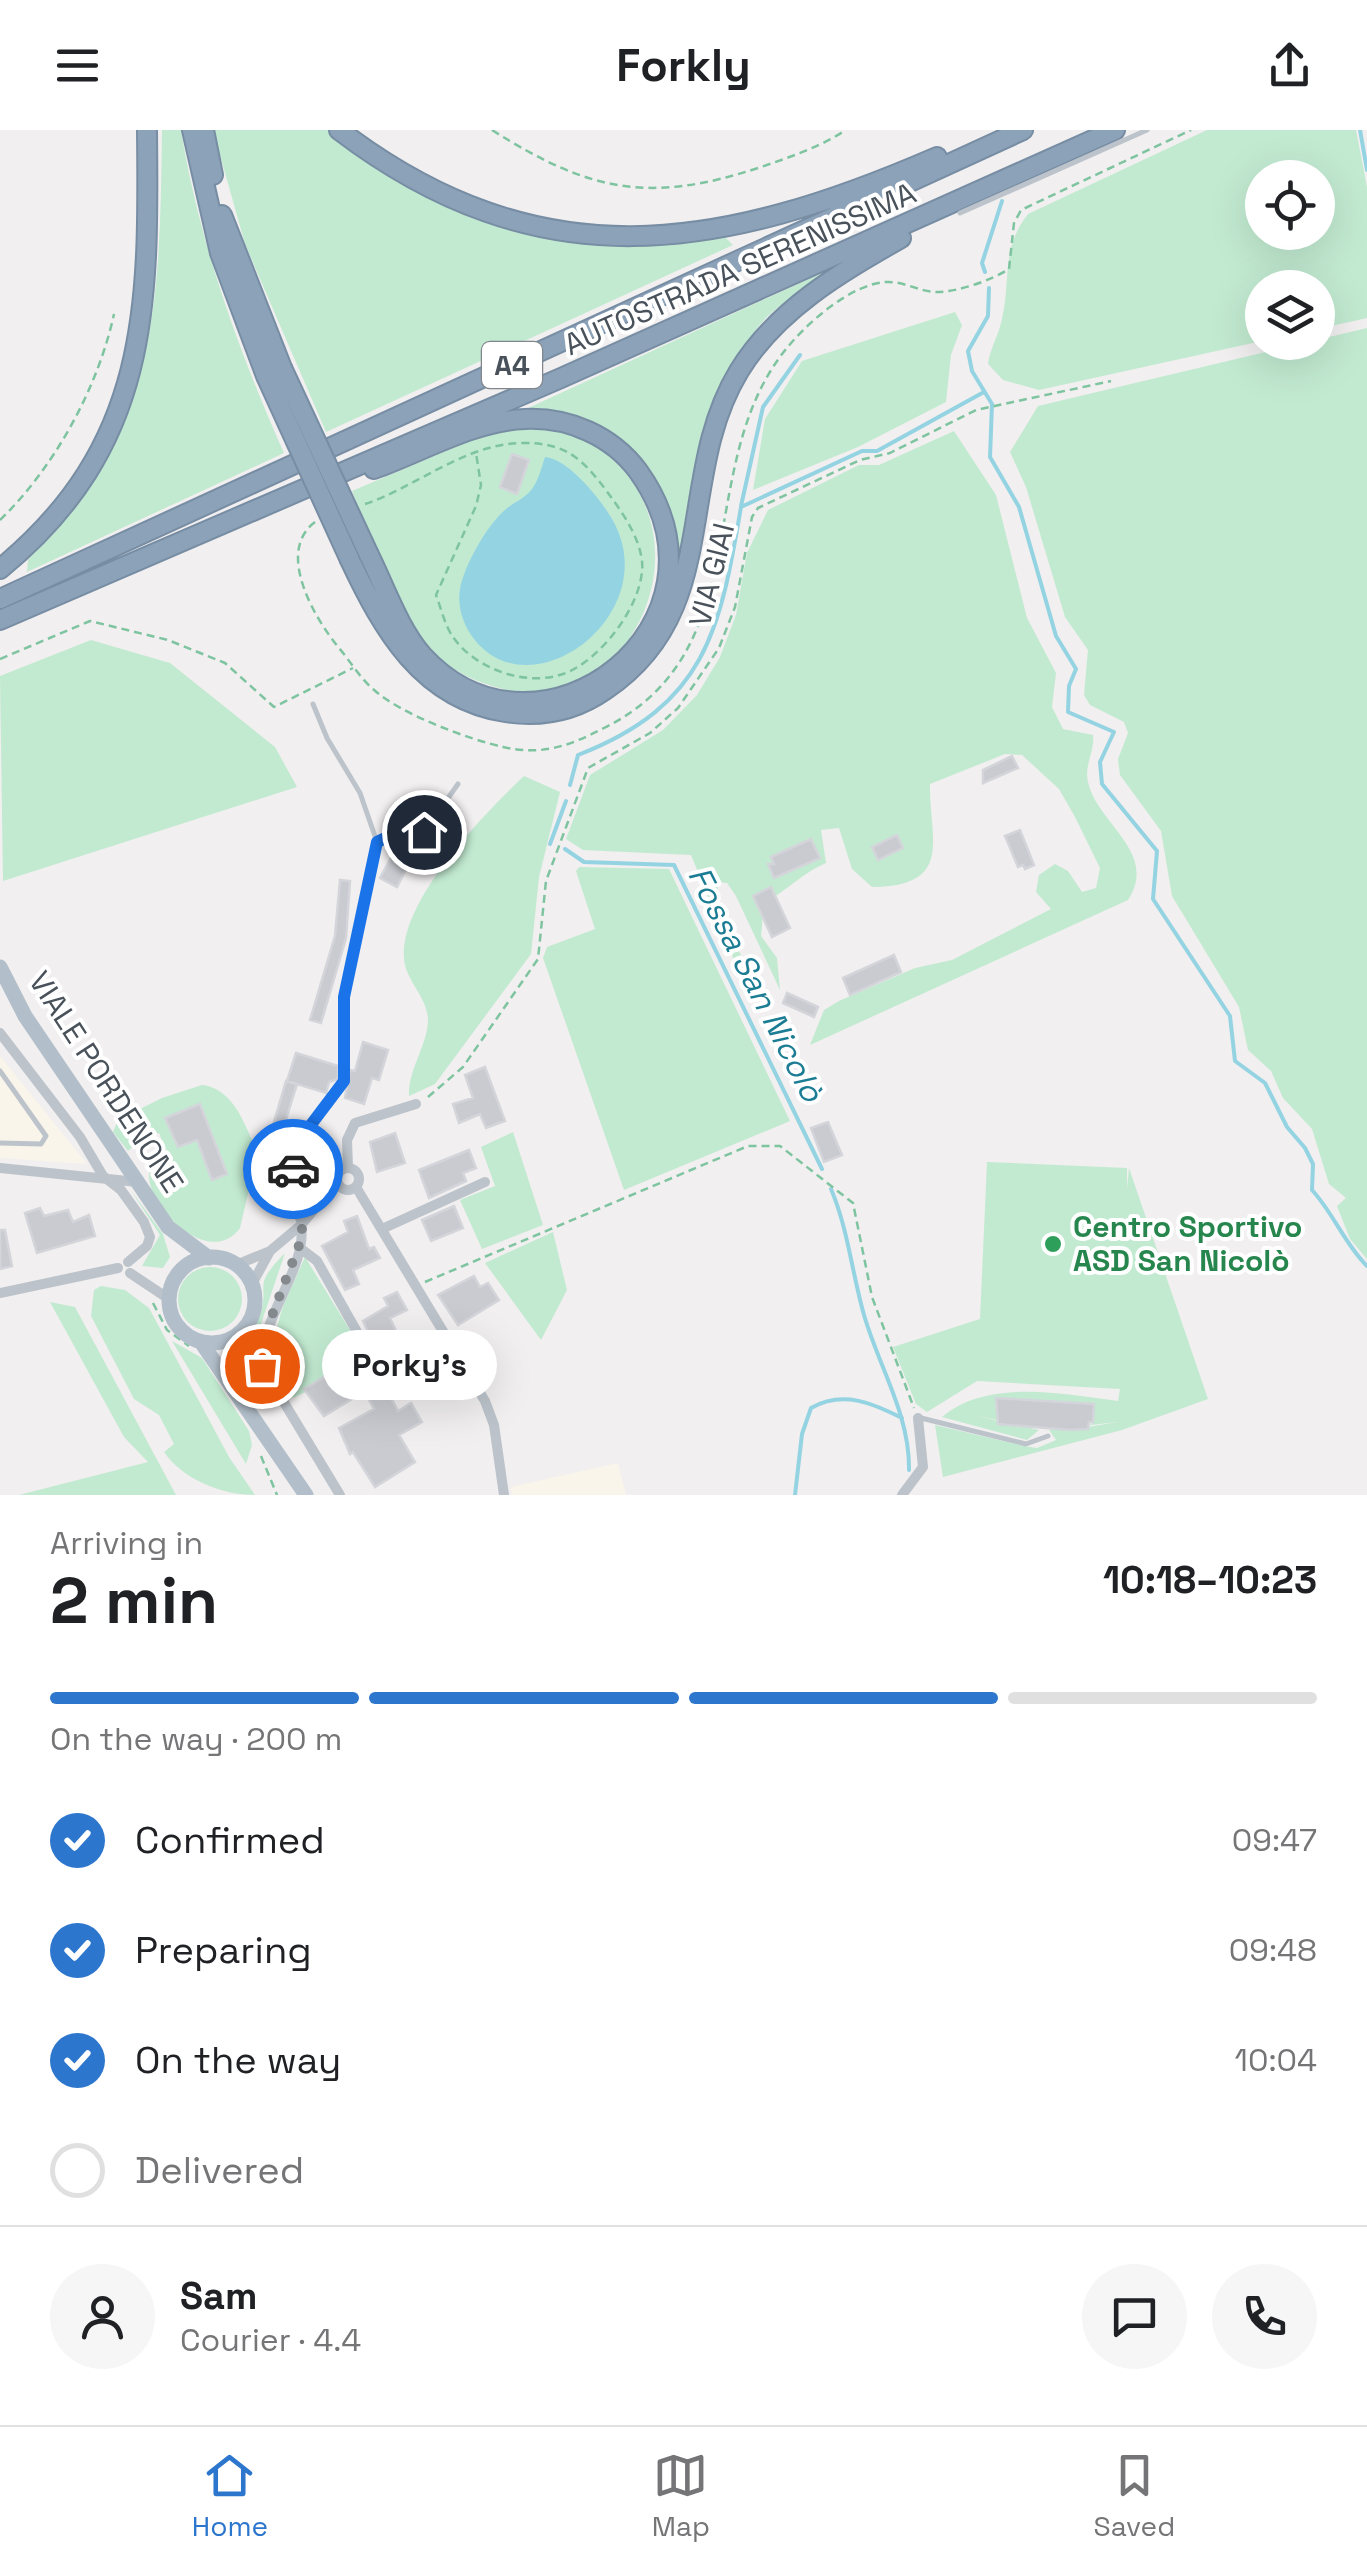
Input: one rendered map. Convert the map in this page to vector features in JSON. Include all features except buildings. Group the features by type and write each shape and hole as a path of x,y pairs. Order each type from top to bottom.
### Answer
{"highway":[{"path":"0,569 39,536 77,488 100,452 136,358 148,262 147,130"},
{"path":"192,130 220,252 274,372 350,560 384,629 432,682 488,710 518,714 550,714 588,702 645,660 677,606 722,404 760,337 798,303 867,258 1030,170"},
{"path":"204,130 221,214 274,372 369,555 424,656 470,689 518,701 572,694 601,682 630,657 656,620 668,588 671,549 652,490 631,462 584,428 555,420 491,424 231,518"},
{"path":"339,130 412,179 494,216 576,235 630,238 687,236 742,226 849,195 1002,130"},
{"name":"AUTOSTRADA SERENISSIMA","path":"0,599 1024,130"},
{"name":"AUTOSTRADA SERENISSIMA","path":"0,620 1115,130"}],"main road":[{"name":"VIALE PORDENONE","path":"0,967 25,1016 168,1227 209,1258 236,1264"},
{"name":"VIALE PORDENONE","path":"168,1227 177,1276 169,1299"},
{"path":"177,1276 190,1264 209,1258"},
{"path":"201,1348 235,1336 253,1313 252,1284 236,1264"},
{"path":"169,1299 177,1326 201,1348 240,1397 306,1495"},
{"path":"235,1336 234,1366 240,1397"}],"street":[{"path":"0,1033 149,1232 144,1250 125,1268 0,1293"},
{"path":"348,1168 347,1140 355,1123 416,1104"},
{"path":"109,1177 121,1174 124,1162"},
{"path":"0,1168 137,1182"},
{"path":"236,1264 270,1251 302,1225 337,1182 339,1173 348,1168"},
{"path":"348,1168 357,1173 356,1187 485,1401 494,1425 504,1495"},
{"path":"337,1182 345,1190 356,1187"},
{"path":"382,1229 485,1182"},
{"path":"302,1225 300,1248 268,1326 262,1366 340,1495"},
{"path":"300,1248 317,1261 382,1378"},
{"path":"252,1284 270,1251"},
{"path":"125,1268 169,1299"},
{"path":"902,1495 923,1467 918,1418"}],"lane":[{"path":"960,213 1148,130"},
{"path":"302,1225 293,1210 289,1180 310,1126 344,1081 344,997 377,842 360,793 327,738 313,704"},
{"path":"377,842 394,834 424,832 458,784"},
{"path":"0,1071 46,1136 42,1144 0,1143"},
{"path":"918,1418 1026,1444 1048,1436"}],"path":[{"path":"492,130 575,174 615,186 688,188 760,168 846,130"},
{"path":"330,516 304,530 296,566 328,634 374,690 406,710 496,746 532,754 563,746 613,724 640,706 666,680 700,626 712,592 740,434 748,410 793,341 837,304 867,286 905,283 938,292 997,277 1009,269 1014,223 1021,210 1191,130"},
{"path":"0,520 32,489 56,448 106,349 114,314"},
{"name":"VIA GIAI","path":"416,1104 450,1082 538,959 546,881 588,768 650,733 678,708 712,660 735,607 752,518 758,508 860,460 890,453 983,408 1111,381"},
{"path":"361,506 476,453 518,443 552,445 585,461 628,521 642,560 636,602 604,644 564,674 532,678 496,671 453,636 436,595 476,506 481,486 476,453"},
{"path":"0,659 90,622 168,640 226,663 274,707 355,667"},
{"path":"414,1287 748,1146 768,1143 789,1151 853,1202 872,1297 918,1418"},
{"path":"152,1300 173,1336 201,1348"},
{"path":"268,1439 260,1460 277,1495"}],"shaded area":[{"path":"0,1056 87,1164 0,1158"},
{"path":"618,1463 626,1495 512,1495 511,1487"}],"green space":[{"path":"162,130 181,130 209,254 251,375 284,453 27,572 28,560 95,478 117,438 133,396 145,353 158,265"},
{"path":"213,130 333,130 489,220 576,241 673,244 723,235 733,245 326,432 245,244"},
{"path":"1207,130 1356,130 1367,187 1367,318 1335,325 1335,270 1245,270 1245,345 1039,390 1003,380 988,364 1005,304 1010,252 1028,214"},
{"path":"837,266 766,318 722,386 701,447 676,579 666,511 636,458 567,415 526,409"},
{"path":"955,312 962,325 951,355 946,402 858,447 753,490 765,419 802,361"},
{"path":"1367,328 1367,1259 1350,1239 1337,1206 1346,1198 1329,1184 1312,1129 1283,1098 1271,1071 1248,1050 1239,1007 1172,896 1161,831 1120,775 1118,759 1128,733 1124,722 1090,705 1084,695 1088,650 1065,617 1026,487 1010,452 1038,406 1245,357 1245,360 1335,360 1335,336"},
{"path":"534,425 579,438 604,452 637,490 653,533 653,578 640,620 614,656 579,682 536,692 477,681 452,668 430,649 392,589 352,491 502,427"},
{"path":"954,431 996,495 1027,618 1056,673 1052,707 1063,729 1093,735 1088,782 1102,811 1131,853 1136,883 1128,900 810,1045 824,1010 839,1001 915,968 952,960 1051,909 1036,892 1039,875 1055,864 1068,871 1082,892 1096,888 1100,868 1075,817 1059,789 1022,755 1005,754 930,784 932,855 927,868 916,878 898,885 872,887 852,869 839,828 821,830 826,863 764,903 761,936 777,958 780,990 736,896 727,883 718,882 717,903 761,999 751,1001 691,855 583,850 566,839 590,775 663,730 697,695 720,657 736,615 747,553 768,510 859,465 879,465"},
{"path":"91,640 170,663 275,747 297,787 3,881 0,676"},
{"path":"524,776 560,792 539,877 531,954 435,1084 409,1096 428,1022 425,1005 405,966 406,935 416,910 448,859"},
{"path":"579,867 669,869 790,1121 624,1190 543,958 547,947 595,929 576,871"},
{"path":"202,1085 227,1098 252,1140 261,1138 240,1228 228,1239 214,1242 185,1231 160,1206 153,1192 149,1174 163,1151 160,1134 151,1131 128,1151 113,1132 118,1120 162,1098"},
{"path":"513,1132 543,1225 482,1249 460,1200 495,1186 481,1147"},
{"path":"987,1162 1127,1168 1127,1189 1129,1168 1208,1399 1122,1430 943,1477 935,1425 1037,1448 1056,1440 1049,1430 1093,1422 1094,1404 996,1398 998,1420 1039,1430 1027,1440 942,1417 960,1405 981,1397 1026,1392 1118,1401 1120,1389 977,1381 927,1412 916,1404 893,1347 980,1319"},
{"path":"130,1189 163,1234 170,1257 163,1268 142,1266 160,1235"},
{"path":"553,1232 567,1290 541,1340 485,1263"},
{"path":"285,1253 249,1359 250,1377 257,1391 252,1393 243,1367 243,1353 259,1317 264,1280"},
{"path":"305,1257 369,1361 293,1398 270,1351 283,1306"},
{"path":"210,1267 233,1276 242,1299 233,1322 210,1331 187,1322 178,1299 187,1276"},
{"path":"101,1286 125,1290 149,1308 229,1457 255,1495 205,1484 182,1471 164,1452 174,1444 159,1415 134,1399 91,1316 94,1290"},
{"path":"50,1302 75,1307 176,1495 19,1495 148,1462 124,1437"},
{"path":"172,1341 202,1358 249,1431 252,1445 246,1464"}],"water":[{"path":"545,457 571,470 607,511 623,547 623,582 610,614 588,640 560,658 530,665 500,660 474,639 462,615 459,595 466,569 484,536 505,510 531,490"}],"waterway":[{"path":"1360,130 1367,170"},
{"path":"985,272 982,263 1002,201"},
{"path":"989,288 988,316 968,351 972,371 992,404 990,457 1019,507 1056,636 1076,669 1069,686 1068,712 1114,732 1100,762 1102,784 1157,851 1153,899 1230,1016 1235,1061 1265,1083 1287,1127 1313,1164 1312,1190 1367,1266"},
{"path":"741,506 763,407 800,355"},
{"name":"Fossa San Nicolò","path":"570,785 578,755 621,735 655,713 700,659 725,591 741,507 862,451 877,451 984,392"},
{"name":"Fossa San Nicolò","path":"550,844 566,801"},
{"name":"Fossa San Nicolò","path":"565,849 584,862 674,865 822,1169"},
{"name":"Fossa San Nicolò","path":"831,1189 864,1315 899,1410 909,1470"},
{"path":"795,1495 802,1434 811,1408 846,1399 868,1403 902,1418"}],"way so far":[{"path":"262,1366 268,1326 303,1235 293,1210 289,1180 293,1169"}],"place":[{"name":"Centro Sportivo ASD San Nicolò","path":"1053,1244"},
{"name":"Porky's","path":"262,1366"}],"route":[{"path":"293,1169 310,1126 344,1081 344,997 377,842 380,837 394,834 424,832"}]}
